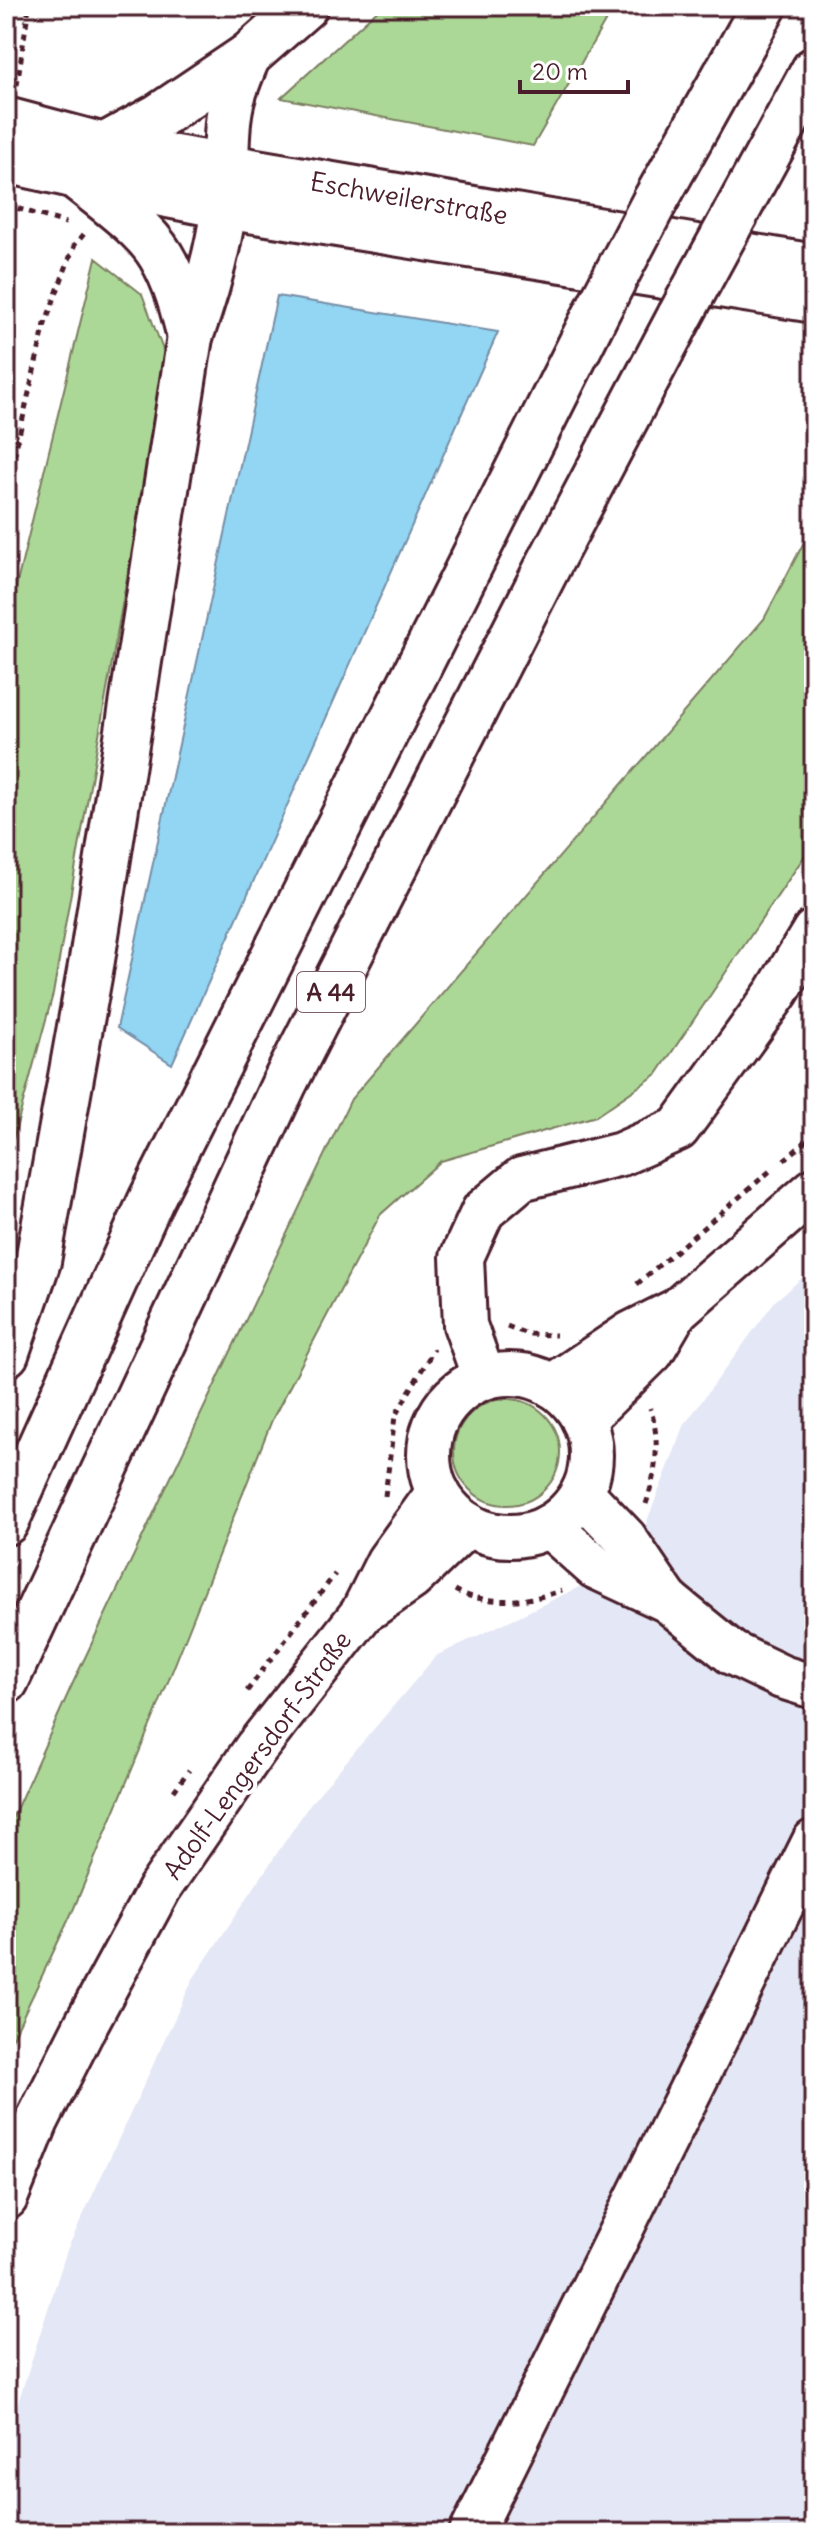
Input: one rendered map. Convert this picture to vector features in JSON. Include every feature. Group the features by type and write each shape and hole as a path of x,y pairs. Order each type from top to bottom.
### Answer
{"main road":[{"path":"190,337 176,285 159,253 129,221 90,161 248,56 305,6"},
{"name":"A 44","path":"6,1522 151,1200 601,304 764,6"},
{"path":"6,1354 38,1261 94,945 190,337 207,291 226,186 230,108 248,56"},
{"name":"A 44","path":"6,1681 284,1084 549,564 814,70"},
{"name":"Eschweilerstraße","path":"8,134 90,161 814,300"},
{"name":"Eschweilerstraße","path":"226,186 814,267"}],"street":[{"path":"484,1378 465,1325 462,1257 483,1211 521,1179 621,1154 678,1129 777,992 814,931"},
{"path":"552,1386 631,1333 677,1310 814,1190"},
{"path":"583,1420 652,1352 677,1310"},
{"path":"507,1374 530,1376 552,1386 570,1401 583,1420 589,1438 589,1476 582,1493 568,1512 549,1526 529,1534 508,1536 487,1533 468,1524 451,1510 438,1492 429,1466 431,1438 441,1413 459,1392 484,1378 507,1374"},
{"name":"Adolf-Lengersdorf-Straße","path":"6,2198 37,2121 159,1889 256,1748 362,1613 388,1561 438,1492"},
{"path":"582,1493 625,1538 668,1601"},
{"name":"Adolf-Lengersdorf-Straße","path":"362,1613 412,1578 468,1524"},
{"path":"549,1526 595,1567 668,1601 732,1653 782,1677 814,1687"},
{"path":"471,2533 814,1841"}],"path":[{"path":"8,134 29,6"},
{"path":"6,491 45,324 74,246 88,229"}],"shaded area":[{"path":"814,1268 814,2533 6,2533 6,2440 67,2250 193,1979 310,1804 436,1656 631,1562 685,1424 775,1301"}],"green space":[{"path":"382,6 614,6 533,146 281,98"},
{"path":"96,258 142,294 166,358 53,994 6,1165 6,628"},
{"path":"814,523 814,842 657,1074 596,1116 441,1161 380,1215 272,1420 74,1908 6,2052 6,1832 71,1687 351,1099 764,619"},
{"path":"507,1399 527,1403 544,1415 556,1432 560,1452 556,1472 544,1489 527,1501 507,1505 487,1501 470,1489 458,1472 454,1452 458,1432 470,1415 487,1403"}],"water":[{"path":"277,296 498,332 172,1064 117,1028"}]}
